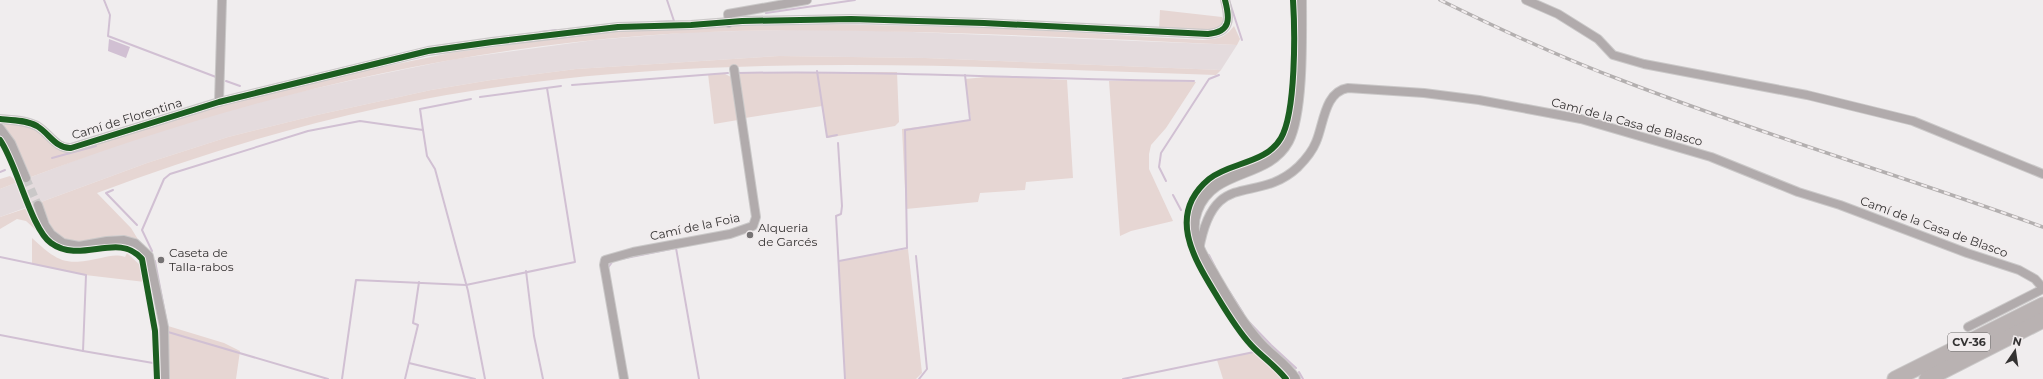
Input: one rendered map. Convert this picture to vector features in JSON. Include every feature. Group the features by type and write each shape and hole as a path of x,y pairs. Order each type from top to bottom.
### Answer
{"highway":[{"name":"CV-36","path":"1895,379 2043,305"},
{"name":"CV-36","path":"1927,379 2043,320"}],"street":[{"path":"222,0 219,102 428,51 618,27 851,19 984,23 1208,34 1218,33 1224,29 1228,20 1225,0"},
{"path":"729,23 728,14 807,0"},
{"path":"1294,379 1289,371 1260,346 1237,317 1199,251 1192,227 1194,216 1201,200 1214,185 1241,171 1263,163 1278,153 1286,141 1292,128 1296,102 1300,0"},
{"path":"1526,0 1558,14 1598,39 1613,55 1644,64 1807,95 1914,122 2043,174"},
{"name":"Camí de la Foia","path":"624,379 604,265 606,260 633,252 730,234 753,226 756,217 734,69"},
{"name":"Camí de la Casa de Blasco","path":"1199,251 1210,212 1219,200 1228,194 1280,179 1294,171 1304,161 1313,148 1330,100 1336,92 1348,88 1432,94 1479,100 1581,119 1711,157 1798,192 1840,205 1967,253 2019,270 2035,279 2043,288"},
{"name":"Camí de Florentina","path":"0,120 16,120 36,126 60,146 67,148 219,102"},
{"path":"0,128 11,143 26,178"},
{"path":"38,205 45,225 51,234 63,243 79,246 107,241 124,240 134,243 149,256 164,328 165,379"},
{"path":"1968,327 2043,288"}],"shaded area":[{"path":"1160,10 1222,17 1224,23 1214,33 1159,30"},
{"path":"826,24 997,28 1203,40 1220,37 1231,30 1234,26 1240,39 1237,45 957,33 779,30 675,33 562,44 484,54 407,68 255,104 179,126 105,150 31,177 15,142 4,128 4,124 8,123 36,128 46,135 51,143 58,149 73,151 203,110 348,74 450,53 602,32 734,26"},
{"path":"837,29 1237,45 1221,70 925,58 779,56 576,69 491,80 431,90 317,115 228,137 147,163 0,217 0,189 108,148 184,123 277,97 455,59 595,40 693,32"},
{"path":"109,39 130,47 126,58 108,51"},
{"path":"779,56 925,58 1221,70 1216,75 958,66 785,66 699,68 613,74 527,83 417,100 309,125 202,156 97,193 131,228 139,241 124,236 83,241 67,240 60,237 54,230 41,202 147,163 228,137 317,115 431,90 491,80 576,69"},
{"path":"897,72 899,122 895,126 827,138 822,106 745,118 738,73"},
{"path":"708,74 725,74 731,77 738,120 714,124"},
{"path":"995,76 1067,80 1073,178 1026,182 1025,190 980,193 978,202 906,209 902,129 971,120 965,79"},
{"path":"1149,80 1196,82 1166,128 1151,145 1149,154 1149,169 1173,221 1131,231 1120,236 1109,81"},
{"path":"10,176 18,182 0,189 0,179"},
{"path":"27,208 36,230 26,221 17,219 0,229 0,217"},
{"path":"32,238 56,257 70,262 79,262 113,256 125,257 127,253 140,265 145,282 85,275 32,264"},
{"path":"908,249 922,373 916,379 845,379 838,261"},
{"path":"168,326 224,343 240,351 236,379 169,379"},
{"path":"1254,352 1283,379 1223,379 1217,360"}],"waterway":[{"path":"104,0 110,15 108,36 216,77"},
{"path":"652,22 674,21 667,0"},
{"path":"766,13 855,0"},
{"path":"1229,0 1242,40"},
{"path":"540,32 556,30"},
{"path":"817,71 827,137 837,135"},
{"path":"738,73 795,72 1194,81"},
{"path":"572,85 728,73"},
{"path":"839,261 907,248 905,130 970,120 965,75"},
{"path":"1166,181 1159,167 1161,153 1209,79 1219,75"},
{"path":"226,81 240,86"},
{"path":"480,97 561,86"},
{"path":"342,379 356,280 466,285 575,262 547,88"},
{"path":"152,251 142,230 164,179 170,174 308,131 360,121 423,130 420,109 471,99"},
{"path":"423,130 427,156 435,169 468,291 485,379"},
{"path":"838,143 842,206 841,214 836,216 845,379"},
{"path":"52,158 96,146"},
{"path":"0,172 5,170"},
{"path":"113,190 106,193 137,225"},
{"path":"1173,195 1181,210"},
{"path":"621,259 676,248 699,379"},
{"path":"1209,255 1215,267"},
{"path":"916,256 927,369 919,379"},
{"path":"0,257 86,275 83,351"},
{"path":"155,261 167,324"},
{"path":"607,269 613,261"},
{"path":"526,271 534,336 543,379"},
{"path":"405,379 418,325 413,323 419,282"},
{"path":"1229,291 1243,313"},
{"path":"1247,320 1296,368"},
{"path":"168,331 328,379"},
{"path":"0,335 153,363"},
{"path":"1123,379 1254,352"},
{"path":"409,363 475,379"},
{"path":"1299,372 1303,379"}],"tunnel":[{"path":"26,178 38,205"}],"railway":[{"path":"1440,0 1552,52 1673,100 2043,227"}],"cycle path":[{"path":"0,119 33,124 61,146 71,148 219,102 428,51 492,42 618,27 691,25 742,21 851,19 984,23 1208,34 1221,31 1225,27 1228,19 1225,0"},
{"path":"1286,379 1251,345 1228,313 1207,279 1192,250 1188,236 1187,221 1189,207 1196,192 1209,179 1218,173 1266,153 1274,147 1281,138 1286,126 1292,91 1294,50 1293,0"},
{"path":"0,140 12,164 37,224 44,236 51,243 63,249 74,251 111,247 122,248 132,251 142,259 155,331 157,379"}],"place":[{"name":"Alqueria de Garcés","path":"750,235"},
{"name":"Caseta de Talla-rabos","path":"161,260"}]}
